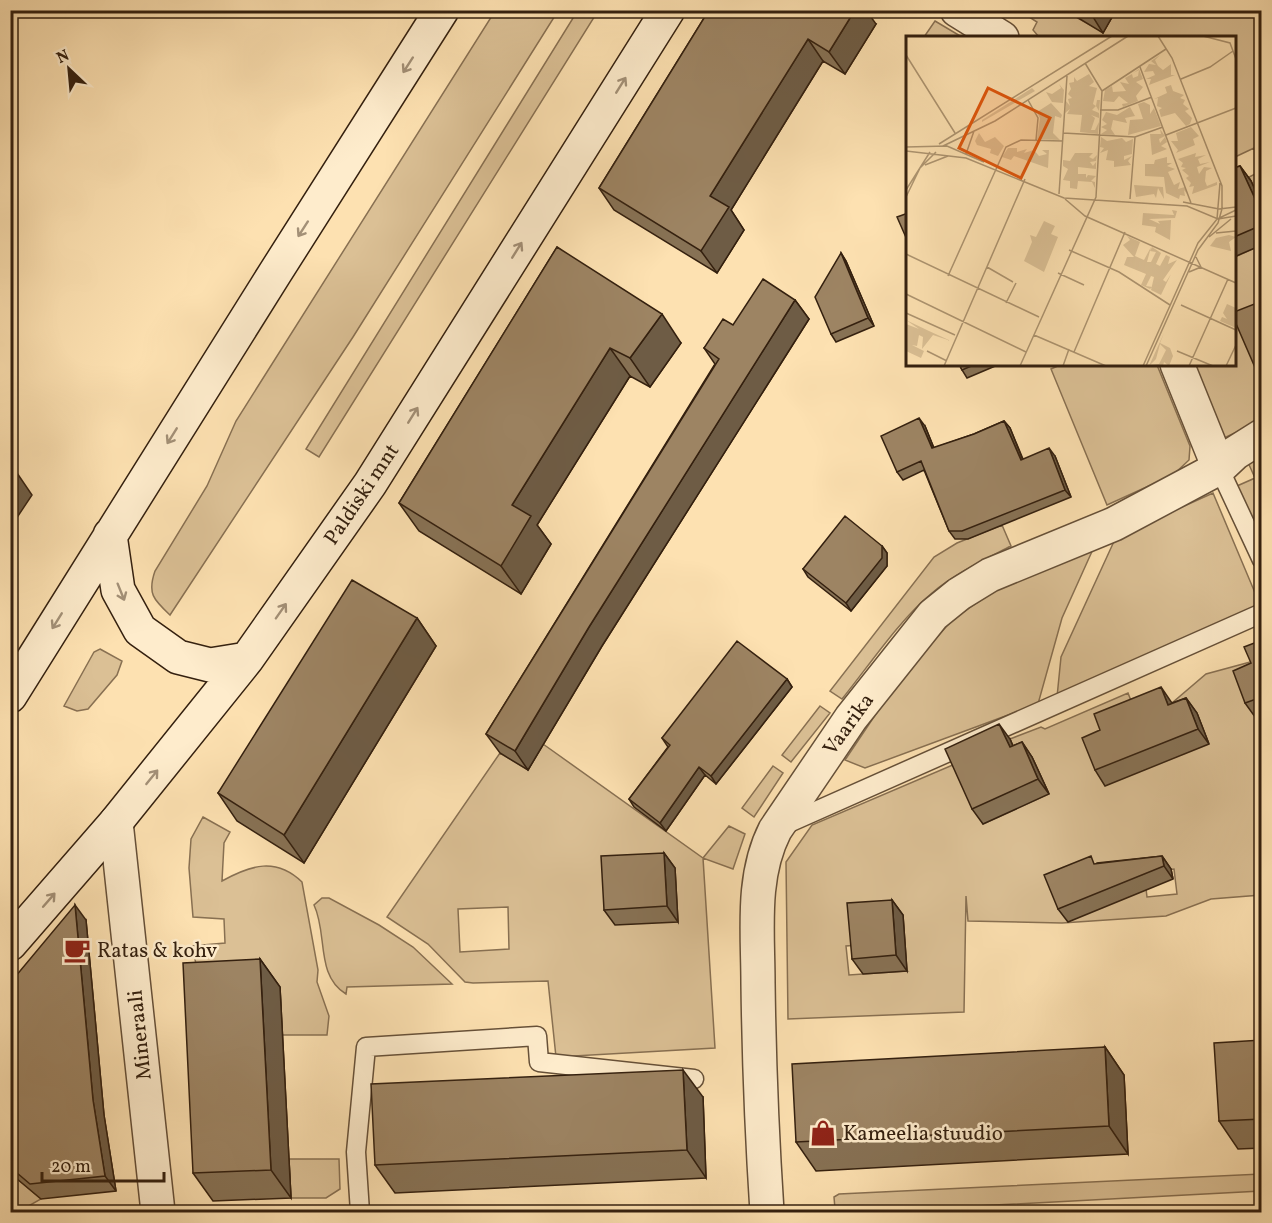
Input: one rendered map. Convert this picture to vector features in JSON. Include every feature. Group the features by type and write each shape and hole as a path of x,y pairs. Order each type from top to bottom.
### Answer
{"main road":[{"name":"Paldiski mnt","path":"10,944 116,822 247,659 370,484 668,10"},
{"path":"957,10 999,36"},
{"path":"10,696 440,12"},
{"path":"1178,366 1219,468"},
{"name":"Vaarika","path":"767,1212 759,1065 758,887 769,841 775,830 851,718 933,615 959,594 990,575 1114,524 1219,468 1258,437"},
{"path":"110,535 118,590 140,630 178,657 210,665 247,659"},
{"name":"Mineraali","path":"116,822 158,1212"}],"lane":[{"path":"1219,468 1262,560"},
{"path":"775,830 1262,613"},
{"path":"360,1212 356,1152 366,1047 537,1036 538,1062 694,1079"}],"shaded area":[{"path":"578,10 598,11 319,457 306,449"},
{"path":"495,11 558,11 353,337 170,615 156,601 152,591 155,571 207,486 236,421"},
{"path":"1020,11 1065,11 1103,32 1116,11 1261,11 1261,163 1254,148 1236,157 1236,36 1038,36 1033,30 1037,22"},
{"path":"935,21 960,36 925,36"},
{"path":"1261,171 1261,205 1249,177"},
{"path":"1261,245 1261,421 1224,438 1192,366 1236,366 1236,257"},
{"path":"1058,366 1157,366 1190,446 1189,460 1173,475 1107,505 1051,369"},
{"path":"1261,452 1261,541 1237,486 1255,478 1246,458"},
{"path":"1213,493 1261,607 1057,697 1061,657 1116,537"},
{"path":"1002,525 1011,546 970,567 932,593 896,630 842,699 830,691 934,557 957,543"},
{"path":"1094,547 1062,618 1038,704 865,768 845,760 898,681 953,619 999,588"},
{"path":"100,649 122,661 117,675 88,709 77,711 64,706 94,652"},
{"path":"1254,661 1261,715 1261,895 1211,899 1166,916 1062,923 968,921 966,896 964,1012 788,1019 786,862 812,825 955,764 983,824 1049,794 1032,757 1020,763 1010,739 1041,727 1045,729 1128,693 1137,716 1179,720 1172,703 1206,674","holes":["1174,869 1177,894 1147,897 1144,872","859,945 907,971 849,975 846,946"]},
{"path":"820,706 830,713 791,762 782,755"},
{"path":"543,744 703,858 715,1048 556,1057 548,981 465,982 428,944 387,917 500,753 528,770","holes":["508,907 509,949 460,952 458,909"]},
{"path":"773,766 783,773 754,817 742,808"},
{"path":"203,817 230,832 224,843 222,881 253,868 273,866 283,869 302,882 318,970 317,982 329,1016 327,1035 282,1035 280,988 202,991 192,946 225,943 224,919 193,917 189,868 191,839"},
{"path":"729,826 745,834 733,869 703,858"},
{"path":"322,898 329,898 379,925 413,947 452,984 347,987 346,994 336,986 326,965 321,928 314,905"},
{"path":"289,1159 339,1159 340,1189 326,1198 291,1198"},
{"path":"10,1173 41,1199 18,1212 11,1212"},
{"path":"1261,1174 1261,1191 863,1212 839,1212 835,1209 834,1197 839,1194"}],"building":[{"path":"709,10 855,10 829,52 808,39 710,196 729,207 701,251 599,188"},
{"path":"1081,10 1096,10 1093,17"},
{"path":"1240,166 1262,214 1262,225 1236,236 1236,167"},
{"path":"906,214 906,237 897,217"},
{"path":"557,247 662,314 630,358 610,348 512,505 531,516 501,566 399,503"},
{"path":"841,253 868,318 831,334 815,297"},
{"path":"763,279 795,300 589,627 515,751 486,734 719,359 704,348 723,319 733,325"},
{"path":"1262,301 1262,370 1257,372 1236,324 1236,311"},
{"path":"960,366 971,366 962,370"},
{"path":"919,418 932,448 1004,421 1021,460 1049,448 1065,490 962,531 949,531 921,461 897,472 881,436"},
{"path":"10,469 17,473 10,482"},
{"path":"845,516 882,546 882,558 846,603 803,569"},
{"path":"352,580 417,618 284,835 218,793"},
{"path":"1262,640 1262,697 1245,703 1233,671 1251,663 1244,647"},
{"path":"737,641 787,679 711,776 699,767 660,823 629,799 670,745 662,738"},
{"path":"1161,687 1168,705 1186,698 1198,729 1095,770 1082,738 1100,730 1094,714"},
{"path":"999,724 1010,747 1022,742 1038,779 972,809 945,749"},
{"path":"664,853 667,906 604,910 601,856"},
{"path":"1091,856 1094,864 1162,856 1164,866 1058,909 1044,875"},
{"path":"892,900 896,955 852,959 847,903"},
{"path":"75,905 93,1100 105,1176 30,1184 10,1167 10,983"},
{"path":"260,959 271,1170 193,1173 183,963"},
{"path":"1262,1040 1262,1119 1219,1121 1214,1043"},
{"path":"1105,1047 1109,1126 796,1142 792,1064"},
{"path":"683,1070 687,1150 375,1165 371,1084"}],"place":[{"name":"Ratas & kohv","path":"77,950"},
{"name":"Kameelia stuudio","path":"823,1133"}]}
